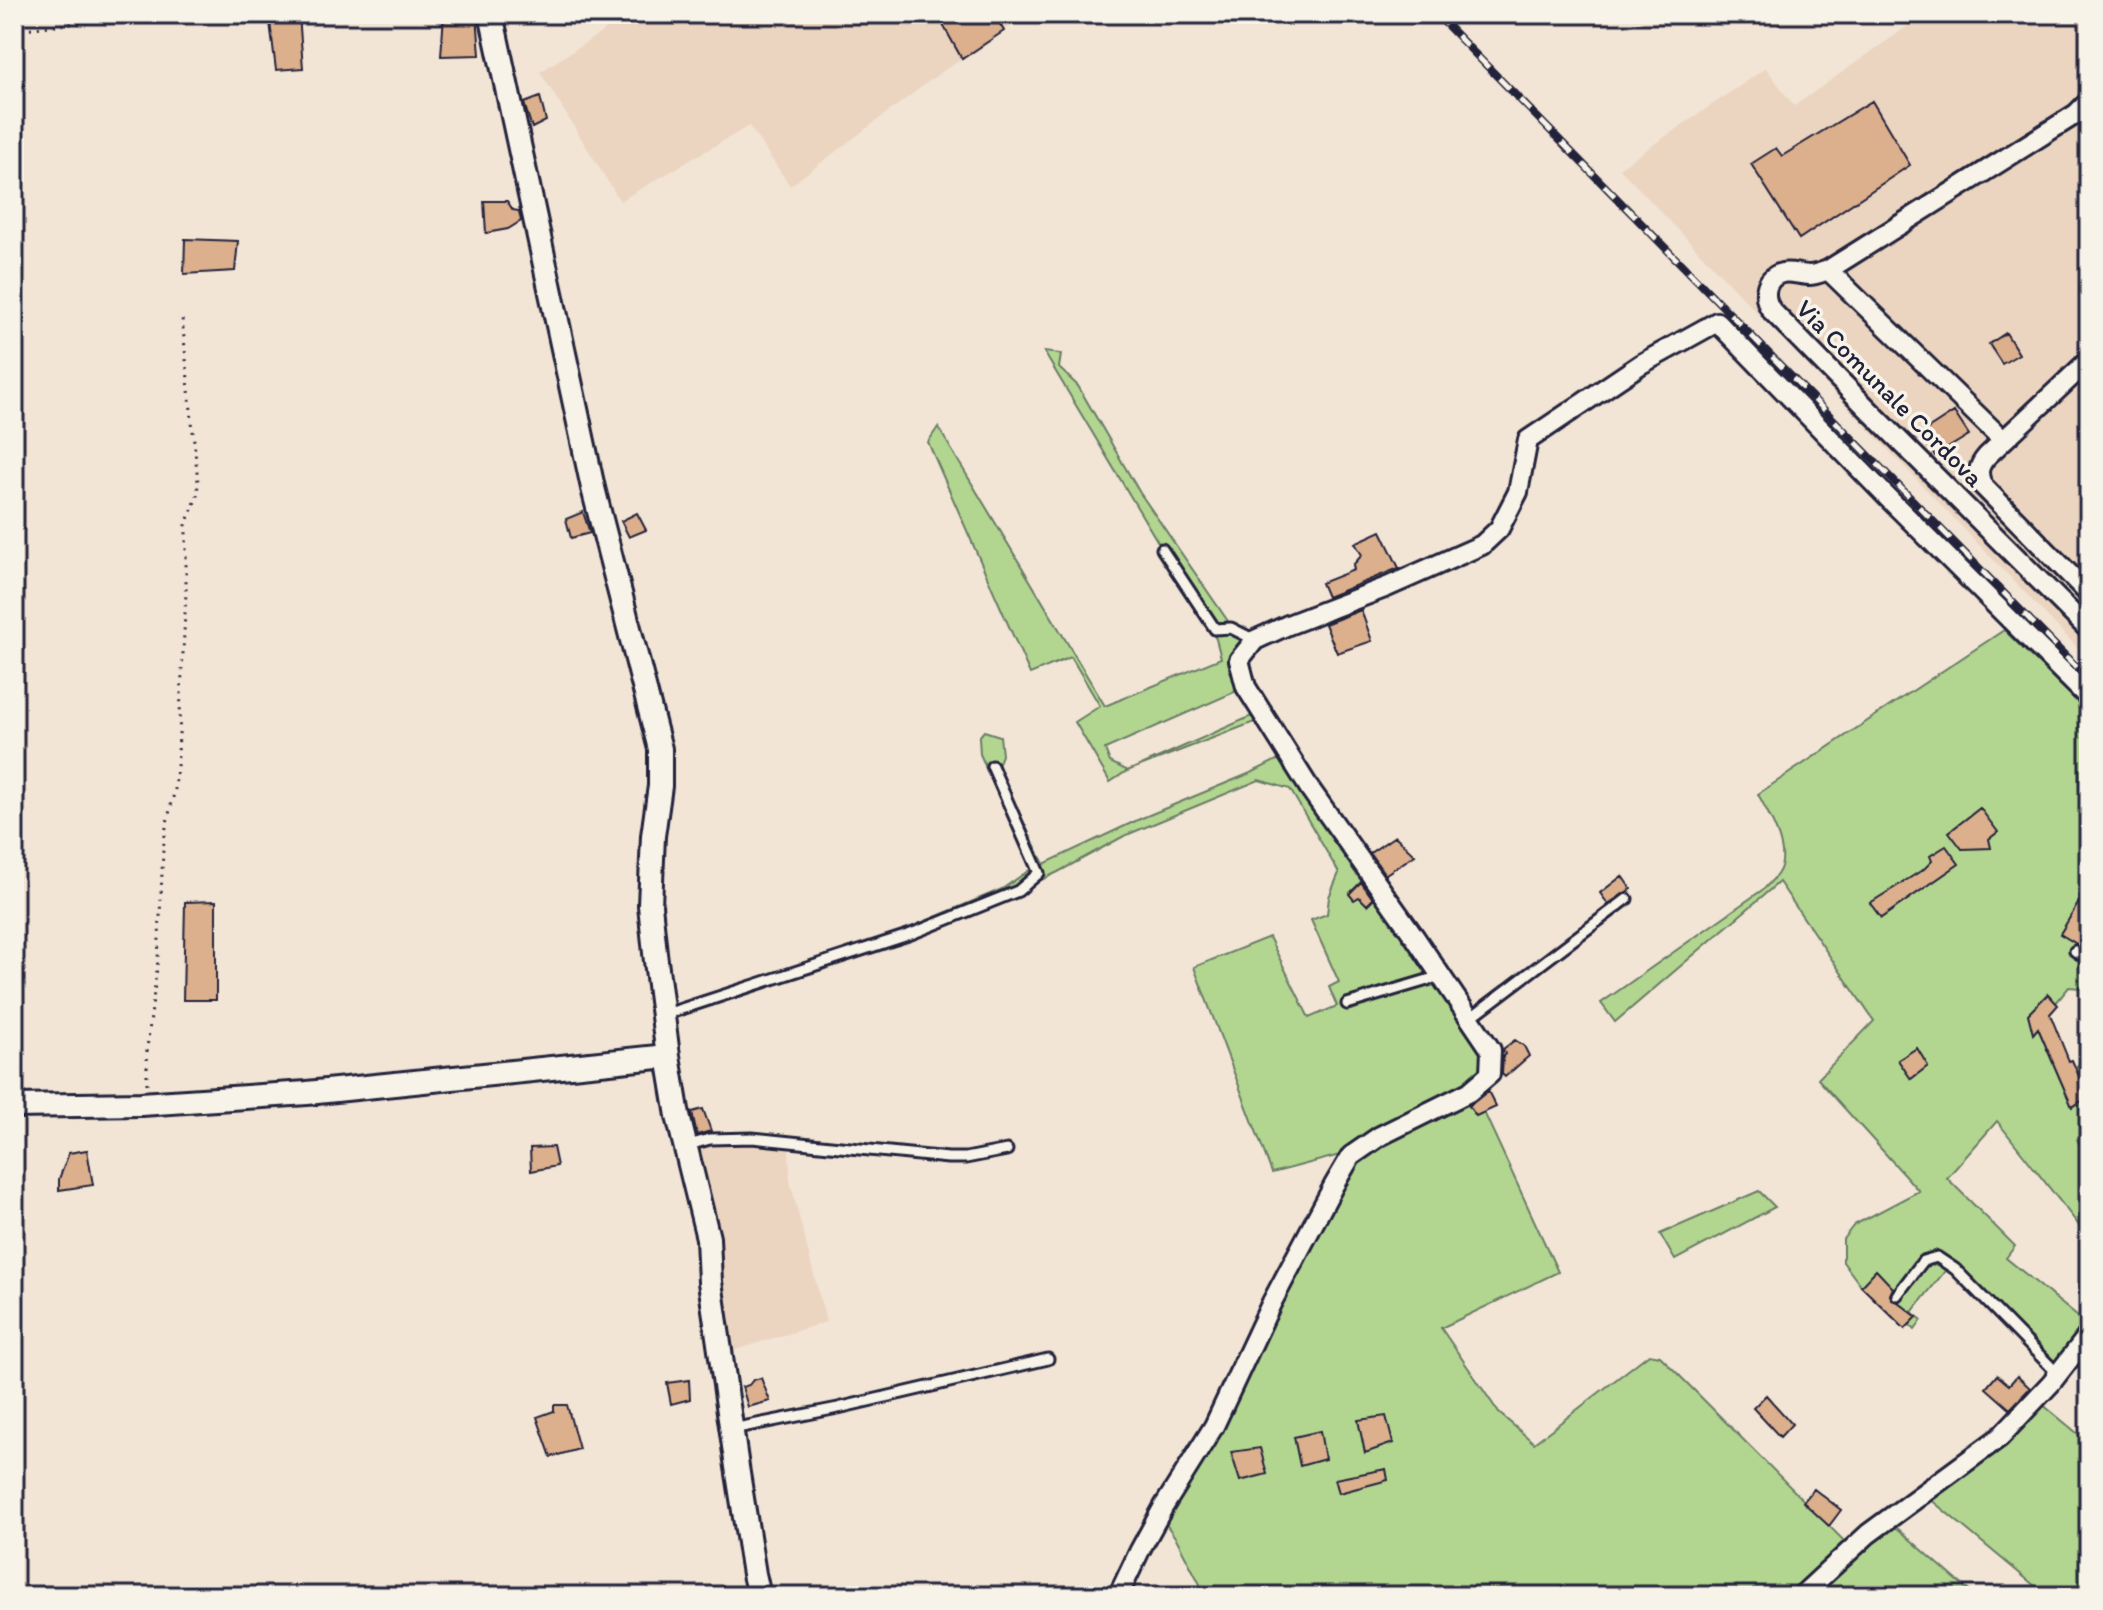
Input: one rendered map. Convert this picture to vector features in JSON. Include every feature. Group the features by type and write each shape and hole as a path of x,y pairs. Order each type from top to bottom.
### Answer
{"street":[{"path":"491,14 593,488 660,749 650,905 668,1056 685,1146 708,1238 710,1282 759,1596"},
{"name":"Via Comunale Cordova","path":"2085,115 1828,270 1813,276 1791,272 1777,274 1765,292 1768,305 2089,630"},
{"path":"1828,270 2003,440"},
{"path":"1118,1596 1164,1506 1214,1426 1272,1302 1351,1156 1380,1136 1469,1092 1490,1074 1491,1050 1310,789 1246,687 1239,660 1255,640 1482,545 1499,529 1518,492 1528,440 1641,364 1717,322 1890,500 2087,690"},
{"path":"2089,360 2003,440 1979,465 1978,475 1982,485 2089,594"},
{"path":"14,1106 148,1104 307,1093 668,1056"},
{"path":"1801,1596 1868,1534 2000,1437 2058,1374 2089,1334"}],"lane":[{"path":"1162,549 1215,629 1231,628 1255,640"},
{"path":"663,1015 911,934 1018,891 1039,873 992,766"},
{"path":"1470,1018 1627,899"},
{"path":"2075,951 2089,960"},
{"path":"1347,1004 1441,976"},
{"path":"685,1146 710,1139 752,1138 957,1158 1007,1150"},
{"path":"1897,1295 1923,1261 1937,1257 1955,1269 2058,1374"},
{"path":"732,1429 838,1408 1048,1359"}],"path":[{"path":"14,30 203,14"},
{"path":"148,1104 147,1048 158,960 163,851 178,755 186,524 197,497 198,482 182,318"}],"shaded area":[{"path":"630,14 1029,14 940,73 790,186 749,126 620,201 540,72"},
{"path":"1925,14 2089,14 2089,660 1619,168 1766,68 1794,106"},
{"path":"734,1143 789,1149 790,1181 826,1322 729,1352 718,1237 698,1146"}],"green space":[{"path":"1044,352 1061,354 1059,368 1078,386 1140,493 1230,624 1255,640 1239,660 1246,687 1105,749 1110,762 1128,771 1110,782 1075,722 1100,706 1071,657 1030,674 928,442 938,427 1105,706 1221,658 1216,639"},
{"path":"2004,630 2089,713 2089,887 2061,934 2089,952 2089,995 2081,988 2069,987 2056,1003 2047,994 2028,1014 2034,1032 2038,1028 2072,1106 2088,1097 2075,1068 2089,1054 2089,1120 2077,1139 2089,1166 2089,1238 1997,1121 1947,1178 2015,1246 2006,1258 2089,1326 2062,1369 1953,1261 1912,1312 1922,1320 1915,1330 1910,1325 1905,1329 1861,1286 1843,1262 1843,1239 1854,1225 1919,1191 1818,1079 1874,1021 1779,882 1615,1022 1601,1003 1765,888 1777,875 1782,864 1780,844 1758,794"},
{"path":"1263,711 1491,1050 1490,1074 1462,1096 1476,1116 1484,1112 1558,1272 1441,1328 1499,1413 1534,1443 1649,1354 1660,1356 1852,1549 1888,1520 1975,1596 1206,1596 1177,1540 1159,1514 1351,1152 1272,1173 1194,967 1269,937 1309,1018 1337,1006 1329,987 1339,982 1311,920 1327,914 1329,897 1339,873 1290,789 1259,780 1124,836 1018,891 923,929 918,924 1002,889 1031,869 980,754 979,737 984,731 1000,736 1002,755 997,768 1044,864 1281,758 1257,721 1134,768"},
{"path":"1759,1191 1775,1207 1675,1260 1660,1234"},
{"path":"2036,1399 2089,1443 2089,1596 2047,1596 1924,1494"}],"building":[{"path":"269,14 299,14 303,68 276,70"},
{"path":"477,14 480,55 441,56 444,15"},
{"path":"937,14 994,14 1004,31 962,59"},
{"path":"540,97 546,121 532,128 524,103"},
{"path":"1872,101 1910,165 1799,239 1751,164 1776,148 1782,156"},
{"path":"484,201 507,201 513,210 519,211 521,221 508,229 486,233"},
{"path":"185,239 238,241 235,271 184,274"},
{"path":"2006,333 2019,354 2002,364 1989,344"},
{"path":"1954,412 1969,435 1935,456 1920,434"},
{"path":"583,512 590,533 571,538 566,519"},
{"path":"637,513 646,530 629,537 621,521"},
{"path":"1381,531 1399,568 1327,597 1321,583 1354,570 1353,565 1362,555 1355,543"},
{"path":"1361,610 1372,641 1337,653 1325,624"},
{"path":"1980,808 1998,832 1989,839 1991,848 1962,849 1949,832"},
{"path":"1395,836 1415,855 1386,876 1370,853"},
{"path":"1946,846 1959,864 1881,918 1870,903 1924,869 1932,861 1930,856"},
{"path":"1622,876 1631,889 1608,904 1600,893"},
{"path":"1361,882 1373,899 1367,905 1359,897 1354,900 1349,894"},
{"path":"216,901 216,1000 183,1000 185,902"},
{"path":"2079,902 2089,908 2089,931 2080,946 2060,934"},
{"path":"2048,994 2058,1005 2050,1014 2088,1097 2072,1107 2038,1028 2033,1034 2028,1014"},
{"path":"1515,1040 1524,1046 1529,1056 1505,1077 1502,1074 1503,1049"},
{"path":"1917,1048 1928,1066 1911,1079 1898,1060"},
{"path":"1488,1091 1496,1107 1476,1116 1469,1106"},
{"path":"703,1109 711,1131 697,1135 692,1112"},
{"path":"553,1147 557,1166 531,1171 530,1148"},
{"path":"87,1150 93,1185 59,1190 59,1179 69,1153"},
{"path":"1876,1270 1893,1288 1890,1295 1892,1300 1917,1317 1905,1329 1861,1286"},
{"path":"1997,1375 2009,1385 2017,1376 2030,1388 2010,1409 1986,1388"},
{"path":"761,1378 770,1401 748,1407 742,1387"},
{"path":"689,1380 690,1399 671,1404 667,1383"},
{"path":"1766,1395 1792,1424 1780,1437 1753,1408"},
{"path":"554,1405 567,1405 579,1449 551,1457 537,1417 554,1411"},
{"path":"1386,1416 1393,1443 1365,1453 1358,1420"},
{"path":"1320,1431 1325,1459 1300,1466 1294,1437"},
{"path":"1260,1448 1267,1474 1240,1481 1231,1452"},
{"path":"1386,1469 1388,1480 1339,1493 1335,1479"},
{"path":"1814,1489 1841,1510 1829,1526 1803,1502"}],"railway":[{"path":"1436,14 2089,680"}]}
